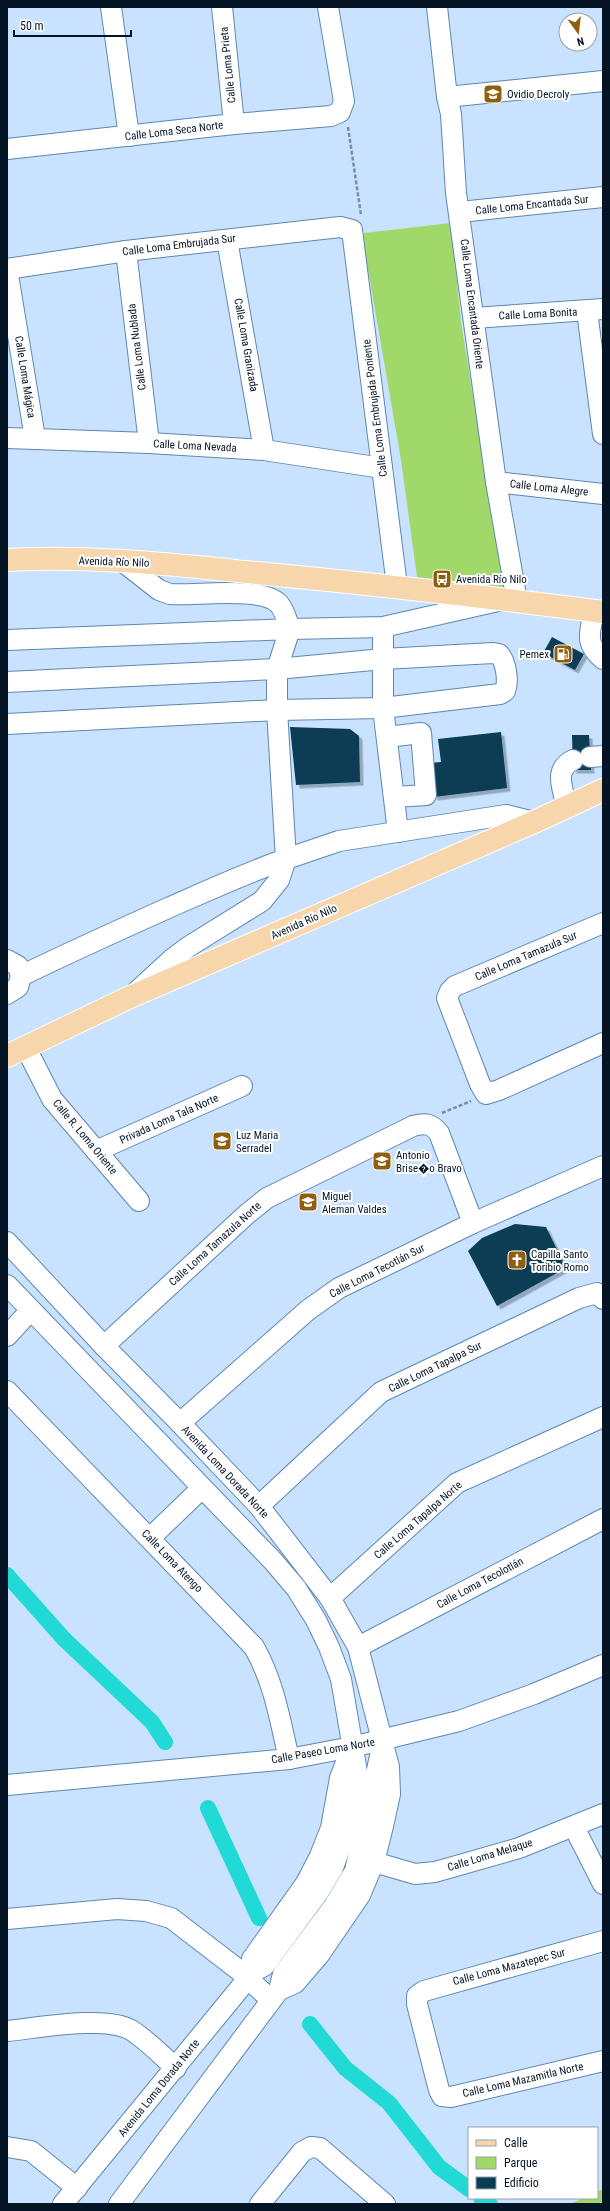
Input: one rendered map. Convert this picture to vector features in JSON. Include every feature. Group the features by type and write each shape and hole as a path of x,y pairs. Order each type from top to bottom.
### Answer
{"main road":[{"name":"Avenida Río Nilo","path":"7,560 122,561 397,586 598,612"},
{"name":"Avenida Río Nilo","path":"16,1052 130,997 534,822 603,790"}],"street":[{"path":"111,7 128,136"},
{"name":"Calle Loma Prieta","path":"222,7 234,124"},
{"path":"328,7 342,106"},
{"name":"Calle Loma Encantada Oriente","path":"437,7 447,97 451,114 456,193 460,212 512,600"},
{"path":"447,97 603,81"},
{"name":"Calle Loma Seca Norte","path":"7,149 234,124 331,116 342,106"},
{"name":"Calle Loma Encantada Sur","path":"460,212 603,197"},
{"name":"Calle Loma Embrujada Sur","path":"7,269 126,251 340,227 352,230"},
{"name":"Calle Loma Embrujada Poniente","path":"352,230 397,586"},
{"name":"Calle Loma Granizada","path":"227,240 264,450"},
{"name":"Calle Loma Nublada","path":"126,251 149,443"},
{"name":"Calle Loma Mágica","path":"7,269 36,438"},
{"path":"595,310 603,434"},
{"name":"Calle Loma Bonita","path":"474,318 595,310"},
{"name":"Calle Loma Nevada","path":"7,438 149,443 264,450 382,468"},
{"name":"Calle Loma Alegre","path":"496,482 603,494"},
{"path":"122,561 159,590 170,594 258,593 271,598 279,604 284,612 290,629 277,669 277,710 286,859 279,880 262,901 172,959 130,997"},
{"path":"7,640 290,629 383,627 512,600"},
{"path":"598,612 590,644 593,651 603,659"},
{"path":"383,627 383,708 398,832"},
{"path":"7,682 277,669 383,659 499,654 503,659 508,685 505,691 500,694 383,708 277,710 7,724"},
{"path":"387,737 421,733 426,795 394,797"},
{"path":"567,807 560,775 566,764 589,758"},
{"path":"21,976 67,953 220,885 286,859 339,841 506,815 534,822"},
{"name":"Calle Loma Tamazula Sur","path":"486,1094 480,1084 447,998 450,991 455,986 603,923"},
{"path":"7,960 18,966 21,976 18,988 7,994"},
{"path":"486,1094 603,1042"},
{"name":"Calle R. Loma Oriente","path":"16,1052 52,1099 139,1201"},
{"name":"Privada Loma Tala Norte","path":"96,1151 242,1086"},
{"path":"427,1123 434,1126 439,1133 473,1222"},
{"name":"Calle Loma Tamazula Norte","path":"104,1346 247,1214 267,1198 413,1126 427,1123"},
{"name":"Calle Loma Tecotlán Sur","path":"180,1423 308,1310 339,1288 473,1222 603,1166"},
{"name":"Avenida Loma Dorada Norte","path":"7,1242 104,1346 180,1423 258,1506 330,1598 358,1647 389,1767 390,1794 374,1862 360,1895 338,1931 295,1983 275,1995"},
{"name":"Avenida Loma Dorada Norte","path":"7,1286 273,1561 296,1588 316,1620 329,1647 341,1678 358,1778 343,1840 333,1868 318,1893 264,1966 252,1975 63,2204"},
{"name":"Calle Loma Tapalpa Sur","path":"258,1506 381,1392 579,1298 600,1296"},
{"path":"7,1336 31,1310"},
{"name":"Calle Loma Atengo","path":"7,1390 254,1647 265,1666 274,1692 289,1759"},
{"name":"Calle Loma Tapalpa Norte","path":"330,1598 457,1483 603,1417"},
{"path":"150,1538 202,1488"},
{"name":"Calle Loma Tecolotlán","path":"358,1647 603,1519"},
{"name":"Calle Paseo Loma Norte","path":"7,1785 289,1759 352,1747 459,1721 534,1694 603,1665"},
{"name":"Avenida Loma Dorada Norte","path":"119,2204 275,1995 283,1974 334,1906 355,1871 383,1740"},
{"name":"Calle Loma Melaque","path":"374,1862 415,1874 435,1872 519,1848 603,1814"},
{"path":"574,1826 603,1884"},
{"path":"7,1919 117,1909 146,1911 171,1918 252,1975 275,1995"},
{"name":"Calle Loma Mazatepec Sur","path":"442,2096 439,2090 422,2025 417,1996 424,1991 603,1941"},
{"path":"7,2031 97,2023 115,2025 131,2030 176,2068"},
{"name":"Calle Loma Mazamitla Norte","path":"442,2096 451,2097 603,2061"},
{"path":"7,2147 31,2150 77,2188"},
{"path":"260,2204 302,2152 311,2147 320,2148 385,2204"}],"path":[{"path":"342,106 361,219 352,230"},
{"path":"427,1123 443,1112 486,1094"}],"green space":[{"path":"451,223 461,322 504,587 417,577 401,460 364,246 364,233"},
{"path":"603,2189 603,2204 570,2204 582,2199 598,2199 598,2192"}],"building":[{"name":"Pemex","path":"552,637 584,654 575,670 543,653"},
{"path":"290,727 350,729 359,736 360,782 296,785"},
{"path":"501,732 507,788 434,797 430,763 441,762 438,739"},
{"path":"572,735 589,735 591,770 573,770"},
{"name":"Capilla Santo Toribio Romo","path":"515,1224 546,1227 566,1268 497,1306 468,1251 482,1238"}],"waterway":[{"path":"7,1575 64,1639 152,1722 165,1742"},
{"path":"208,1808 259,1918"},
{"path":"310,2024 345,2068 389,2103 439,2167 468,2188"},
{"path":"482,2199 490,2204"}],"place":[{"name":"Ovidio Decroly","path":"493,94"},
{"name":"Avenida Río Nilo","path":"442,579"},
{"name":"Pemex","path":"563,654"},
{"name":"Luz Maria Serradel","path":"222,1141"},
{"name":"Antonio Brise�o Bravo","path":"382,1161"},
{"name":"Miguel Aleman Valdes","path":"308,1202"},
{"name":"Capilla Santo Toribio Romo","path":"517,1260"}]}
